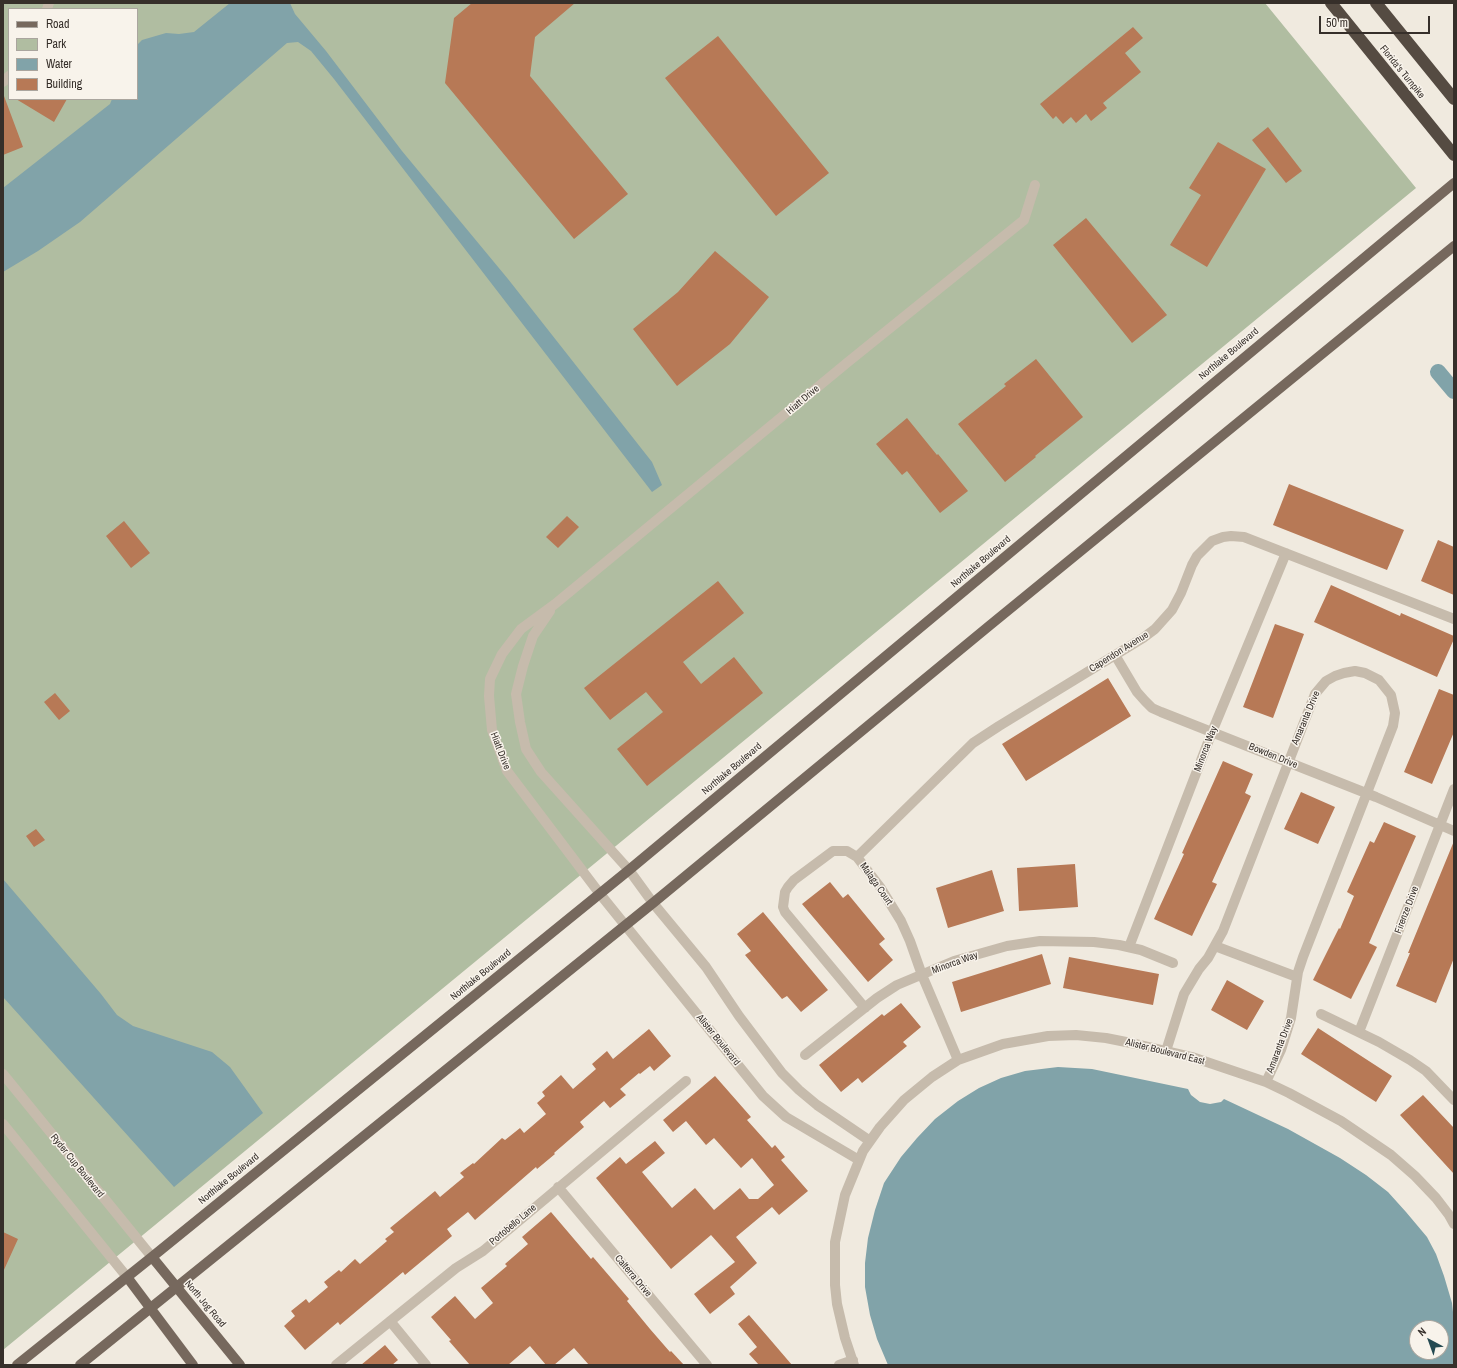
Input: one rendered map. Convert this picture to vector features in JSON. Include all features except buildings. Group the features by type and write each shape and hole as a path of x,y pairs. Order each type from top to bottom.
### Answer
{"highway":[{"name":"Florida's Turnpike","path":"1331,3 1454,155"},
{"path":"1376,3 1454,99"}],"main road":[{"name":"Northlake Boulevard","path":"17,1365 600,894 1454,183"},
{"path":"80,1365 626,925 1454,246"},
{"name":"North Jog Road","path":"152,1257 240,1365"},
{"path":"127,1277 193,1365"}],"street":[{"name":"Hiatt Drive","path":"600,894 507,771 492,730 489,696 490,679 502,654 521,629 555,604 848,362 1024,220 1035,185"},
{"name":"Capendon Avenue","path":"857,857 973,744 999,726 1155,629 1172,610 1181,593 1196,556 1212,541 1231,536 1244,537 1454,619"},
{"name":"Minorca Way","path":"1129,947 1212,732 1286,553"},
{"name":"Hiatt Drive","path":"555,604 533,636 516,694 526,749 541,772 629,870"},
{"name":"Bowden Drive","path":"1115,655 1137,692 1152,708 1367,793 1454,831"},
{"name":"Amaranta Drive","path":"1166,1051 1184,994 1216,946 1223,931 1312,699 1320,687 1335,676 1355,672 1372,675 1380,680 1391,695 1395,713 1393,726 1303,957 1297,977 1291,1018 1281,1050 1266,1082"},
{"name":"Firenze Drive","path":"1359,1032 1454,789"},
{"name":"Malaga Court","path":"865,1008 785,912 783,907 785,892 788,887 833,851 847,851 857,857 880,886 901,921 958,1060"},
{"path":"629,870 653,903 706,967 739,1016 782,1073 817,1105 870,1142"},
{"name":"Alister Boulevard","path":"600,894 763,1096 786,1117 820,1138 861,1156"},
{"name":"Minorca Way","path":"805,1055 897,985 954,961 1008,946 1040,941 1094,942 1141,950 1174,963"},
{"path":"1216,946 1297,977"},
{"path":"1321,1014 1359,1032 1410,1060 1426,1071 1454,1100"},
{"name":"Alister Boulevard East","path":"854,1363 845,1338 837,1304 835,1285 835,1242 845,1195 861,1156 880,1127 904,1100 932,1077 958,1060 1003,1044 1048,1036 1076,1035 1106,1038 1192,1057 1266,1082 1341,1121 1391,1155 1415,1176 1436,1198 1453,1221"},
{"name":"Ryder Cup Boulevard","path":"3,1074 152,1257"},
{"name":"Portobello Lane","path":"336,1364 456,1268 483,1250 686,1080"},
{"path":"3,1124 127,1277"},
{"name":"Calterra Drive","path":"558,1187 707,1365"},
{"path":"390,1321 426,1365"},
{"path":"839,1365 854,1363"}],"green space":[{"path":"3,3 1265,3 1416,188 3,1350"}],"water":[{"path":"230,3 290,3 295,14 326,51 402,151 508,279 652,462 662,485 652,492 334,79 311,51 298,42 287,43 80,222 38,251 3,272 3,188 110,104 112,100 138,100 138,44 142,40 166,33 179,34 194,32"},
{"path":"3,879 101,994 117,1015 133,1026 212,1052 230,1067 263,1113 174,1187 3,997"},
{"path":"1058,1067 1092,1069 1188,1089 1191,1095 1200,1102 1210,1104 1221,1102 1224,1099 1288,1129 1340,1158 1388,1192 1427,1237 1436,1254 1452,1303 1454,1321 1453,1365 888,1365 877,1339 870,1315 865,1287 865,1263 868,1238 884,1183 901,1157 935,1119 958,1101 979,1088 1001,1078 1025,1071"}],"waterway":[{"path":"1438,372 1454,391"}]}
